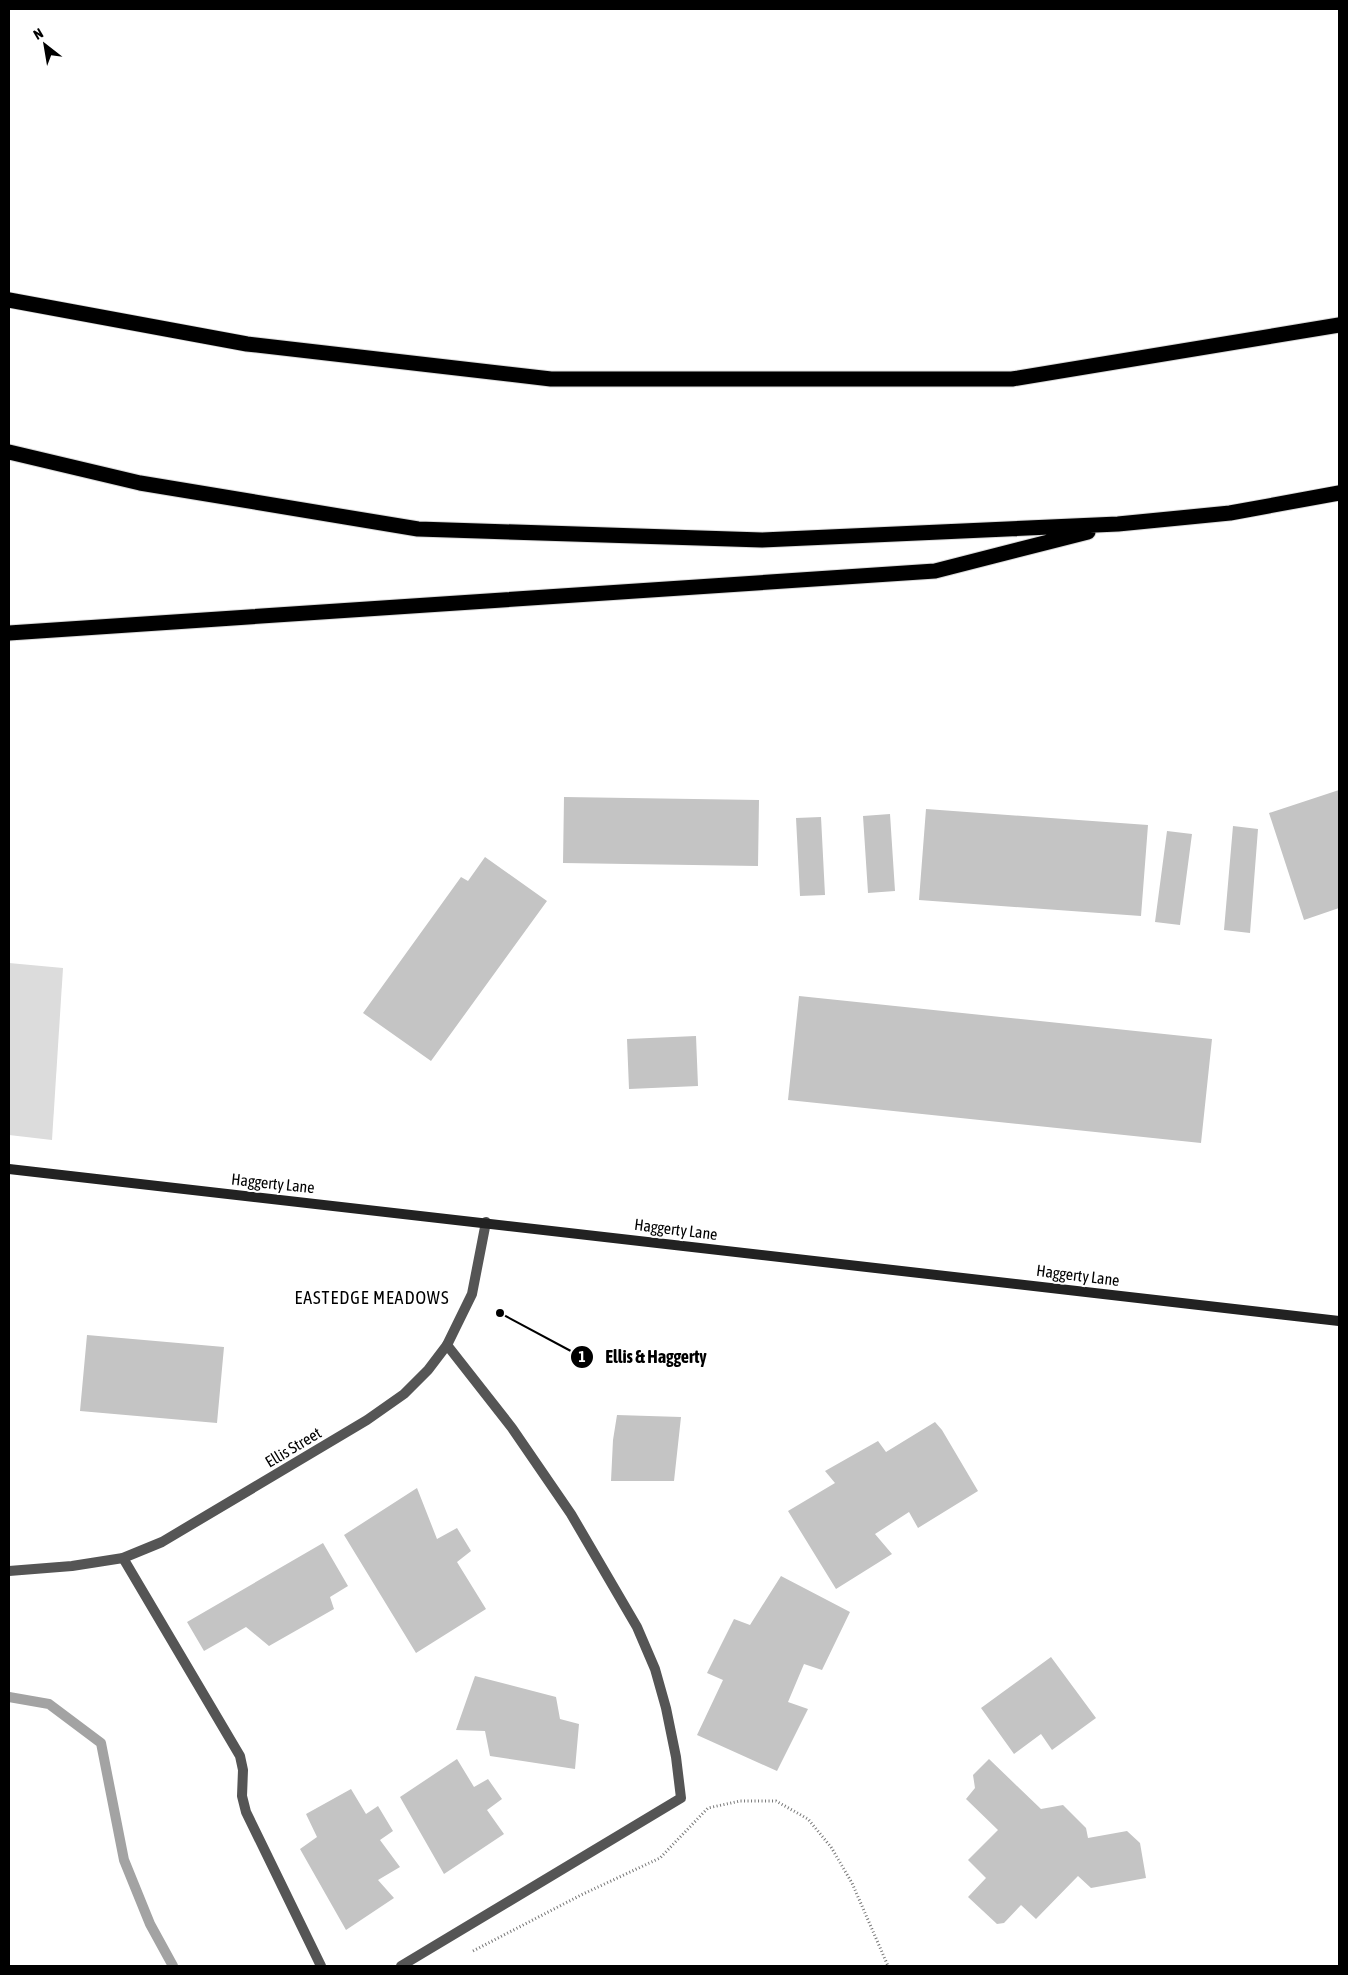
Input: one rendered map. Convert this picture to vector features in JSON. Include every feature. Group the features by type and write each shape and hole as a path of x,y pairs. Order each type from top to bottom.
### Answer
{"highway":[{"path":"9,300 247,344 551,379 1012,379 1339,325"},
{"path":"9,452 140,483 418,529 762,540 1118,524 1230,513 1339,493"},
{"path":"9,633 935,571 1118,524"}],"street":[{"name":"Haggerty Lane","path":"9,1169 486,1222 1339,1321"},
{"name":"Ellis Street","path":"9,1571 72,1566 123,1558 162,1542 368,1420 404,1394 428,1370 447,1345 472,1294 486,1222"},
{"path":"401,1966 681,1798 676,1757 666,1708 655,1669 637,1627 571,1514 512,1428 447,1345"},
{"path":"123,1558 240,1756 244,1770 242,1796 246,1812 322,1966"}],"path":[{"path":"470,1953 582,1895 660,1858 708,1808 740,1801 776,1801 808,1819 831,1847 852,1883 866,1920 878,1940 888,1966"}],"shaded area":[{"path":"9,963 63,968 52,1140 9,1135"}],"building":[{"path":"1339,790 1339,908 1304,920 1269,813"},
{"path":"564,797 759,800 758,866 563,863"},
{"path":"926,809 1148,825 1141,916 919,900"},
{"path":"890,814 895,891 868,893 863,816"},
{"path":"821,817 825,895 800,896 796,818"},
{"path":"1233,826 1258,829 1250,933 1224,930"},
{"path":"1167,831 1192,834 1180,925 1155,922"},
{"path":"485,857 547,901 431,1061 363,1013 461,877 468,881"},
{"path":"799,996 1212,1039 1201,1143 788,1100"},
{"path":"696,1036 698,1086 629,1089 627,1039"},
{"path":"87,1335 224,1347 217,1423 80,1411"},
{"path":"617,1415 681,1417 674,1481 611,1481 613,1440"},
{"path":"935,1422 942,1430 978,1491 918,1528 909,1512 875,1534 892,1554 836,1589 788,1511 835,1483 825,1471 878,1441 886,1452"},
{"path":"417,1488 437,1539 457,1528 471,1551 457,1562 486,1609 416,1653 344,1535"},
{"path":"323,1543 348,1586 330,1597 334,1609 269,1646 246,1627 204,1651 187,1622"},
{"path":"781,1576 850,1612 822,1670 804,1664 788,1702 808,1709 777,1771 697,1735 723,1680 707,1673 734,1619 750,1625"},
{"path":"1051,1657 1096,1718 1052,1750 1041,1734 1014,1754 981,1708"},
{"path":"475,1676 556,1697 560,1719 579,1724 575,1769 490,1756 485,1731 456,1730"},
{"path":"457,1759 474,1787 488,1779 502,1799 487,1810 504,1834 444,1874 400,1797"},
{"path":"989,1759 1041,1809 1063,1805 1086,1828 1088,1838 1127,1831 1140,1843 1146,1878 1091,1888 1078,1876 1036,1919 1021,1905 1004,1923 997,1924 968,1897 986,1878 968,1860 998,1830 966,1799 975,1788 973,1775"},
{"path":"351,1789 366,1814 378,1806 393,1831 380,1840 400,1867 378,1880 394,1898 346,1930 300,1849 317,1837 306,1814"}],"waterway":[{"path":"9,1697 49,1704 101,1743 124,1860 150,1924 173,1966"}],"place":[{"name":"Ellis & Haggerty","path":"500,1313"}],"district":[{"name":"EASTEDGE MEADOWS","path":"372,1297"}]}
